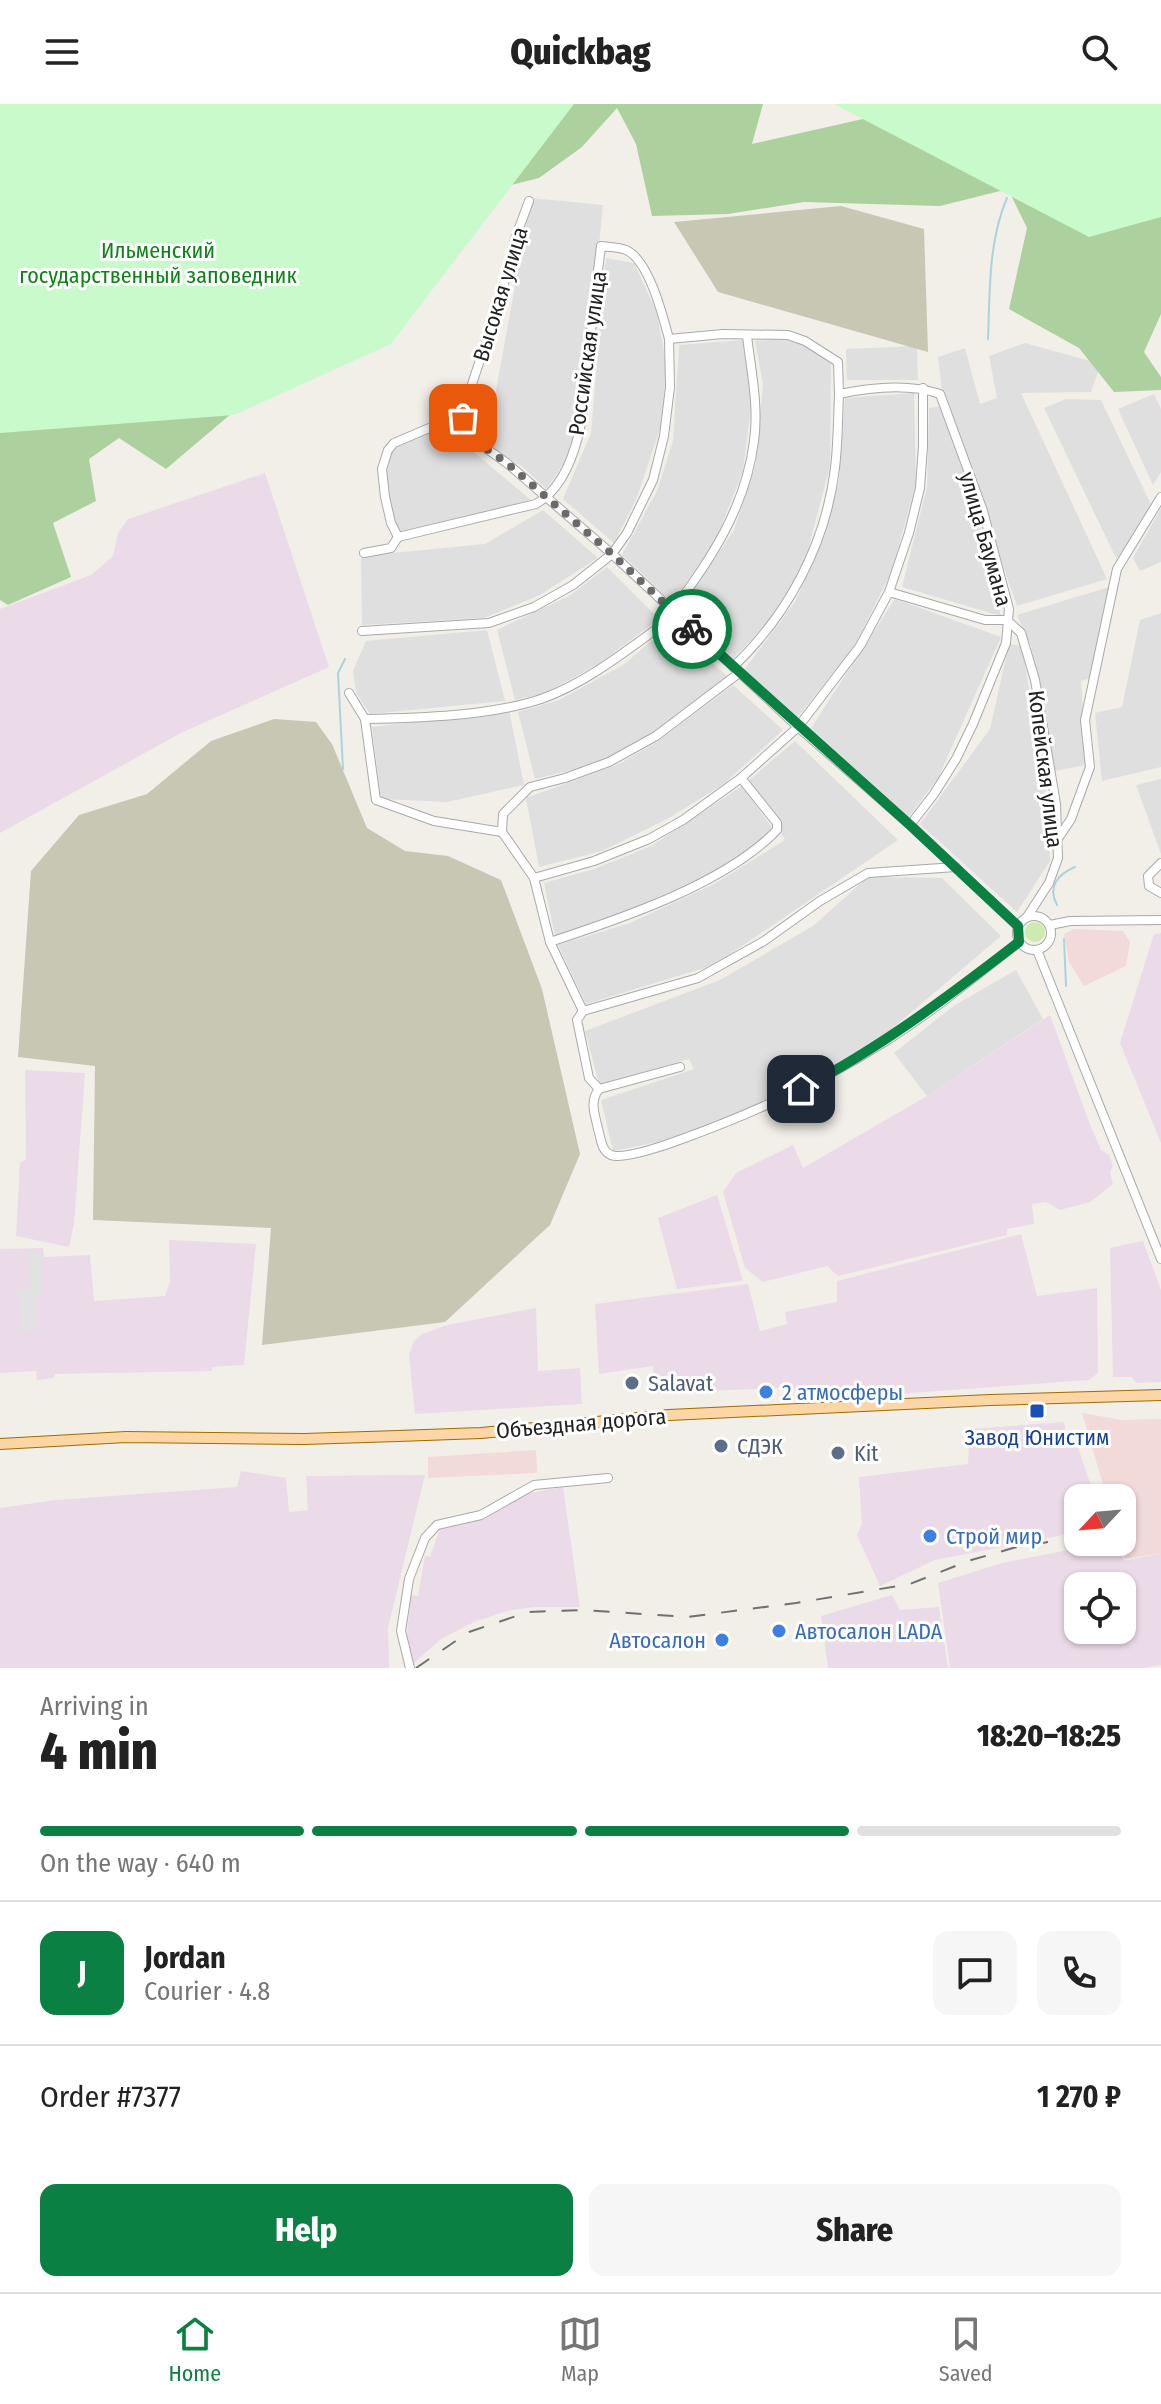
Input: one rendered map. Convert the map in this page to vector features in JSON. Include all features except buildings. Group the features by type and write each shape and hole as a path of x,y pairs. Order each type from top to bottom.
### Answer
{"main road":[{"name":"Объездная дорога","path":"0,1444 126,1437 304,1439 481,1433 732,1411 1161,1395"}],"street":[{"name":"Высокая улица","path":"466,434 463,414 529,201"},
{"name":"Российская улица","path":"546,498 564,471 579,435 588,379 601,246 626,250 638,260 662,312 669,339"},
{"path":"362,631 489,623 534,607 573,585 612,554 627,533 653,480 664,436 670,387 669,339 723,334 788,335 838,362 835,469 826,516 789,601 736,670 656,736 609,762 530,787 503,814 502,832 534,878 550,942 583,1011"},
{"path":"365,719 461,714 542,698 592,673 674,613 719,545 736,509 748,470 755,439 755,398 747,336"},
{"path":"534,878 594,861 649,839 683,820 741,778 798,727 860,646 889,592 920,488 923,388 867,388 839,394"},
{"name":"улица Баумана","path":"910,825 934,794 967,735 1006,643 1009,609 983,511 950,416 940,394 923,388"},
{"path":"463,414 469,412 473,415 476,442"},
{"path":"398,537 385,497 382,469 388,450 394,443 434,426 466,434 508,464 612,554 798,727 956,867 1018,926 1019,942"},
{"path":"1057,840 1071,819 1090,767 1085,720 1117,569 1161,497"},
{"path":"364,553 391,548 398,537 536,504 546,498"},
{"path":"889,592 985,620 1007,620"},
{"name":"Копейская улица","path":"1007,620 1021,633 1035,680 1056,804 1058,858 1049,883 1027,917"},
{"path":"349,693 365,719 376,800 434,821 502,832"},
{"path":"550,942 624,918 723,871 770,837 777,830 777,823 741,778"},
{"path":"1161,863 1148,876 1149,886 1161,893"},
{"path":"599,1089 589,1078 577,1020 583,1011 698,978 764,941 820,901 868,873 956,867"},
{"path":"1018,926 1027,917 1042,917 1050,925 1050,941 1037,950 1030,950 1019,942"},
{"path":"1050,925 1070,921 1161,920"},
{"path":"680,1067 599,1089 593,1097 593,1107 603,1148 610,1155 661,1147 777,1102 899,1032 1019,942"},
{"path":"1037,950 1161,1259"},
{"path":"410,1668 401,1631 409,1579 425,1538 437,1525 481,1515 534,1485 608,1478"}],"shaded area":[{"path":"531,198 603,205 585,385 576,434 565,462 546,489 523,467 481,442 493,407"},
{"path":"841,206 924,229 928,352 718,292 674,222"},
{"path":"606,258 634,263 657,313 666,363 662,423 636,500 614,543 563,499 591,433"},
{"path":"782,338 812,348 831,362 830,466 805,561 771,619 731,661 679,612 734,530 756,464 763,384 755,341"},
{"path":"743,340 752,399 743,471 715,542 672,602 622,555 657,491 673,441 679,345"},
{"path":"1025,343 1101,364 1091,392 1021,393 1107,579 1017,606 942,391 938,357 965,348 980,404 997,398 989,356"},
{"path":"917,346 918,380 847,380 846,349"},
{"path":"914,393 916,483 892,570 856,644 796,719 744,670 795,602 825,534 839,481 845,398"},
{"path":"1154,394 1161,409 1161,472 1153,485 1118,409"},
{"path":"1066,399 1101,400 1152,507 1121,556 1116,558 1044,408"},
{"path":"942,406 971,490 1001,616 902,587 927,487 929,408"},
{"path":"436,428 451,433 531,500 399,533 386,475 392,446"},
{"path":"265,473 329,667 181,733 0,833 0,609 91,575 113,556 118,533 128,519"},
{"path":"1161,508 1161,562 1140,571 1133,558"},
{"path":"543,510 598,558 540,595 484,618 362,625 361,556 485,544"},
{"path":"607,567 659,619 600,663 546,693 515,700 497,630 569,596"},
{"path":"1109,587 1093,677 1081,681 1086,765 1055,771 1031,646 1017,615"},
{"path":"895,599 1001,637 938,778 908,818 811,728"},
{"path":"1161,613 1161,767 1102,781 1095,713 1122,707 1140,620"},
{"path":"670,625 727,676 657,730 595,764 535,779 518,712 559,700 623,665"},
{"path":"487,630 505,701 370,714 356,693 353,671 366,641"},
{"path":"1009,644 1022,646 1048,805 1050,861 1017,912 920,824 990,729"},
{"path":"733,685 783,730 724,784 669,818 602,851 539,867 526,798 617,765 657,742"},
{"path":"509,710 524,785 447,802 381,799 372,727"},
{"path":"274,719 316,722 332,744 367,828 405,851 448,856 501,880 542,989 580,1154 550,1225 445,1322 262,1345 271,1228 93,1220 95,1066 18,1057 31,871 79,815 147,794 211,741"},
{"path":"795,741 898,840 714,965 586,1004 558,945 630,923 716,883 785,840 748,781"},
{"path":"1161,779 1161,854 1136,785"},
{"path":"742,786 771,826 772,830 759,842 707,875 621,914 555,936 544,883 594,869 651,846"},
{"path":"868,877 942,878 1001,936 881,1038 791,1091 663,1141 613,1151 601,1100 694,1069 689,1059 599,1084 585,1031 720,980 813,926"},
{"path":"1074,929 1123,931 1130,942 1126,966 1084,986 1069,962 1064,934"},
{"path":"1161,933 1161,1143 1120,1043 1154,934"},
{"path":"1016,970 1043,1019 927,1096 894,1053 955,1005"},
{"path":"1050,1015 1089,1122 1101,1150 1109,1155 1113,1165 1110,1173 1113,1184 1090,1202 1060,1210 1046,1202 1032,1204 1034,1224 1007,1229 1007,1235 838,1276 827,1266 763,1282 745,1268 723,1192 736,1173 793,1145 803,1168 927,1096"},
{"path":"25,1070 85,1073 74,1224 69,1247 16,1236 20,1162 26,1160"},
{"path":"717,1195 743,1281 677,1289 658,1218"},
{"path":"1021,1234 1037,1296 1097,1288 1098,1373 1089,1380 814,1400 813,1391 780,1388 654,1393 653,1366 599,1374 595,1304 748,1284 760,1331 787,1324 785,1312 837,1302 837,1281"},
{"path":"169,1240 256,1244 244,1365 213,1367 212,1371 55,1374 54,1378 37,1380 36,1371 0,1373 0,1249 43,1248 44,1257 90,1255 94,1301 165,1296 170,1282"},
{"path":"1143,1241 1161,1290 1161,1382 1136,1383 1132,1377 1113,1377 1110,1248"},
{"path":"29,1252 41,1254 42,1297 37,1298 39,1330 20,1331 18,1289 31,1289"},
{"path":"536,1308 538,1371 580,1368 582,1404 415,1414 409,1355 414,1341 422,1334 447,1325"},
{"path":"1082,1413 1122,1420 1161,1419 1161,1553 1125,1559 1124,1556 1136,1556 1136,1484 1103,1484"},
{"path":"1064,1422 1067,1440 1077,1444 1090,1484 1064,1484 1064,1534 935,1560 880,1586 857,1535 862,1524 859,1477 968,1464 970,1429"},
{"path":"536,1450 537,1473 428,1478 428,1457"},
{"path":"241,1471 286,1478 289,1512 308,1510 306,1476 425,1475 388,1628 389,1668 0,1668 0,1508 56,1500 237,1487"},
{"path":"563,1487 580,1607 533,1607 507,1611 474,1622 441,1639 414,1663 406,1643 411,1595 418,1596 425,1556 430,1557 440,1529 472,1522 524,1494"},
{"path":"1064,1551 1064,1556 1123,1556 1124,1561 1161,1553 1161,1665 1142,1668 950,1668 938,1583 1002,1563"},
{"path":"892,1595 900,1610 939,1607 948,1668 828,1668 821,1616"}],"green space":[{"path":"0,104 763,104 752,144 867,118 1161,104 1161,314 1144,352 1161,377 1161,390 1114,392 1079,348 1009,309 1027,228 1008,189 940,206 804,202 728,214 652,216 636,144 617,108 582,147 539,178 476,194 298,357 166,469 119,438 89,459 96,501 53,523 71,577 8,605 0,600"},
{"name":"Ильменский государственный заповедник","path":"0,104 574,104 391,344 234,415 0,433"},
{"path":"834,104 1161,104 1161,217 1089,237"},
{"path":"1035,922 1042,925 1045,932 1042,939 1035,942 1028,939 1025,932 1028,925"}],"waterway":[{"path":"988,339 993,250 1007,198"},
{"path":"343,769 338,673 345,659"},
{"path":"1057,905 1053,892 1056,882 1075,867"},
{"path":"1064,939 1066,986"}],"railway":[{"path":"416,1668 469,1632 528,1612 584,1610 687,1617 796,1603 910,1584 968,1561 1048,1542"}],"way so far":[{"path":"463,418 466,434 508,464 612,554 692,629"}],"place":[{"name":"Salavat","path":"632,1383"},
{"name":"2 атмосферы","path":"766,1392"},
{"name":"Завод Юнистим","path":"1037,1411"},
{"name":"СДЭК","path":"721,1446"},
{"name":"Kit","path":"838,1453"},
{"name":"Строй мир","path":"930,1536"},
{"name":"Автосалон LADA","path":"779,1631"},
{"name":"Автосалон","path":"722,1640"}],"route":[{"path":"692,629 1018,926 1019,942 948,998 887,1040 801,1089"}]}
